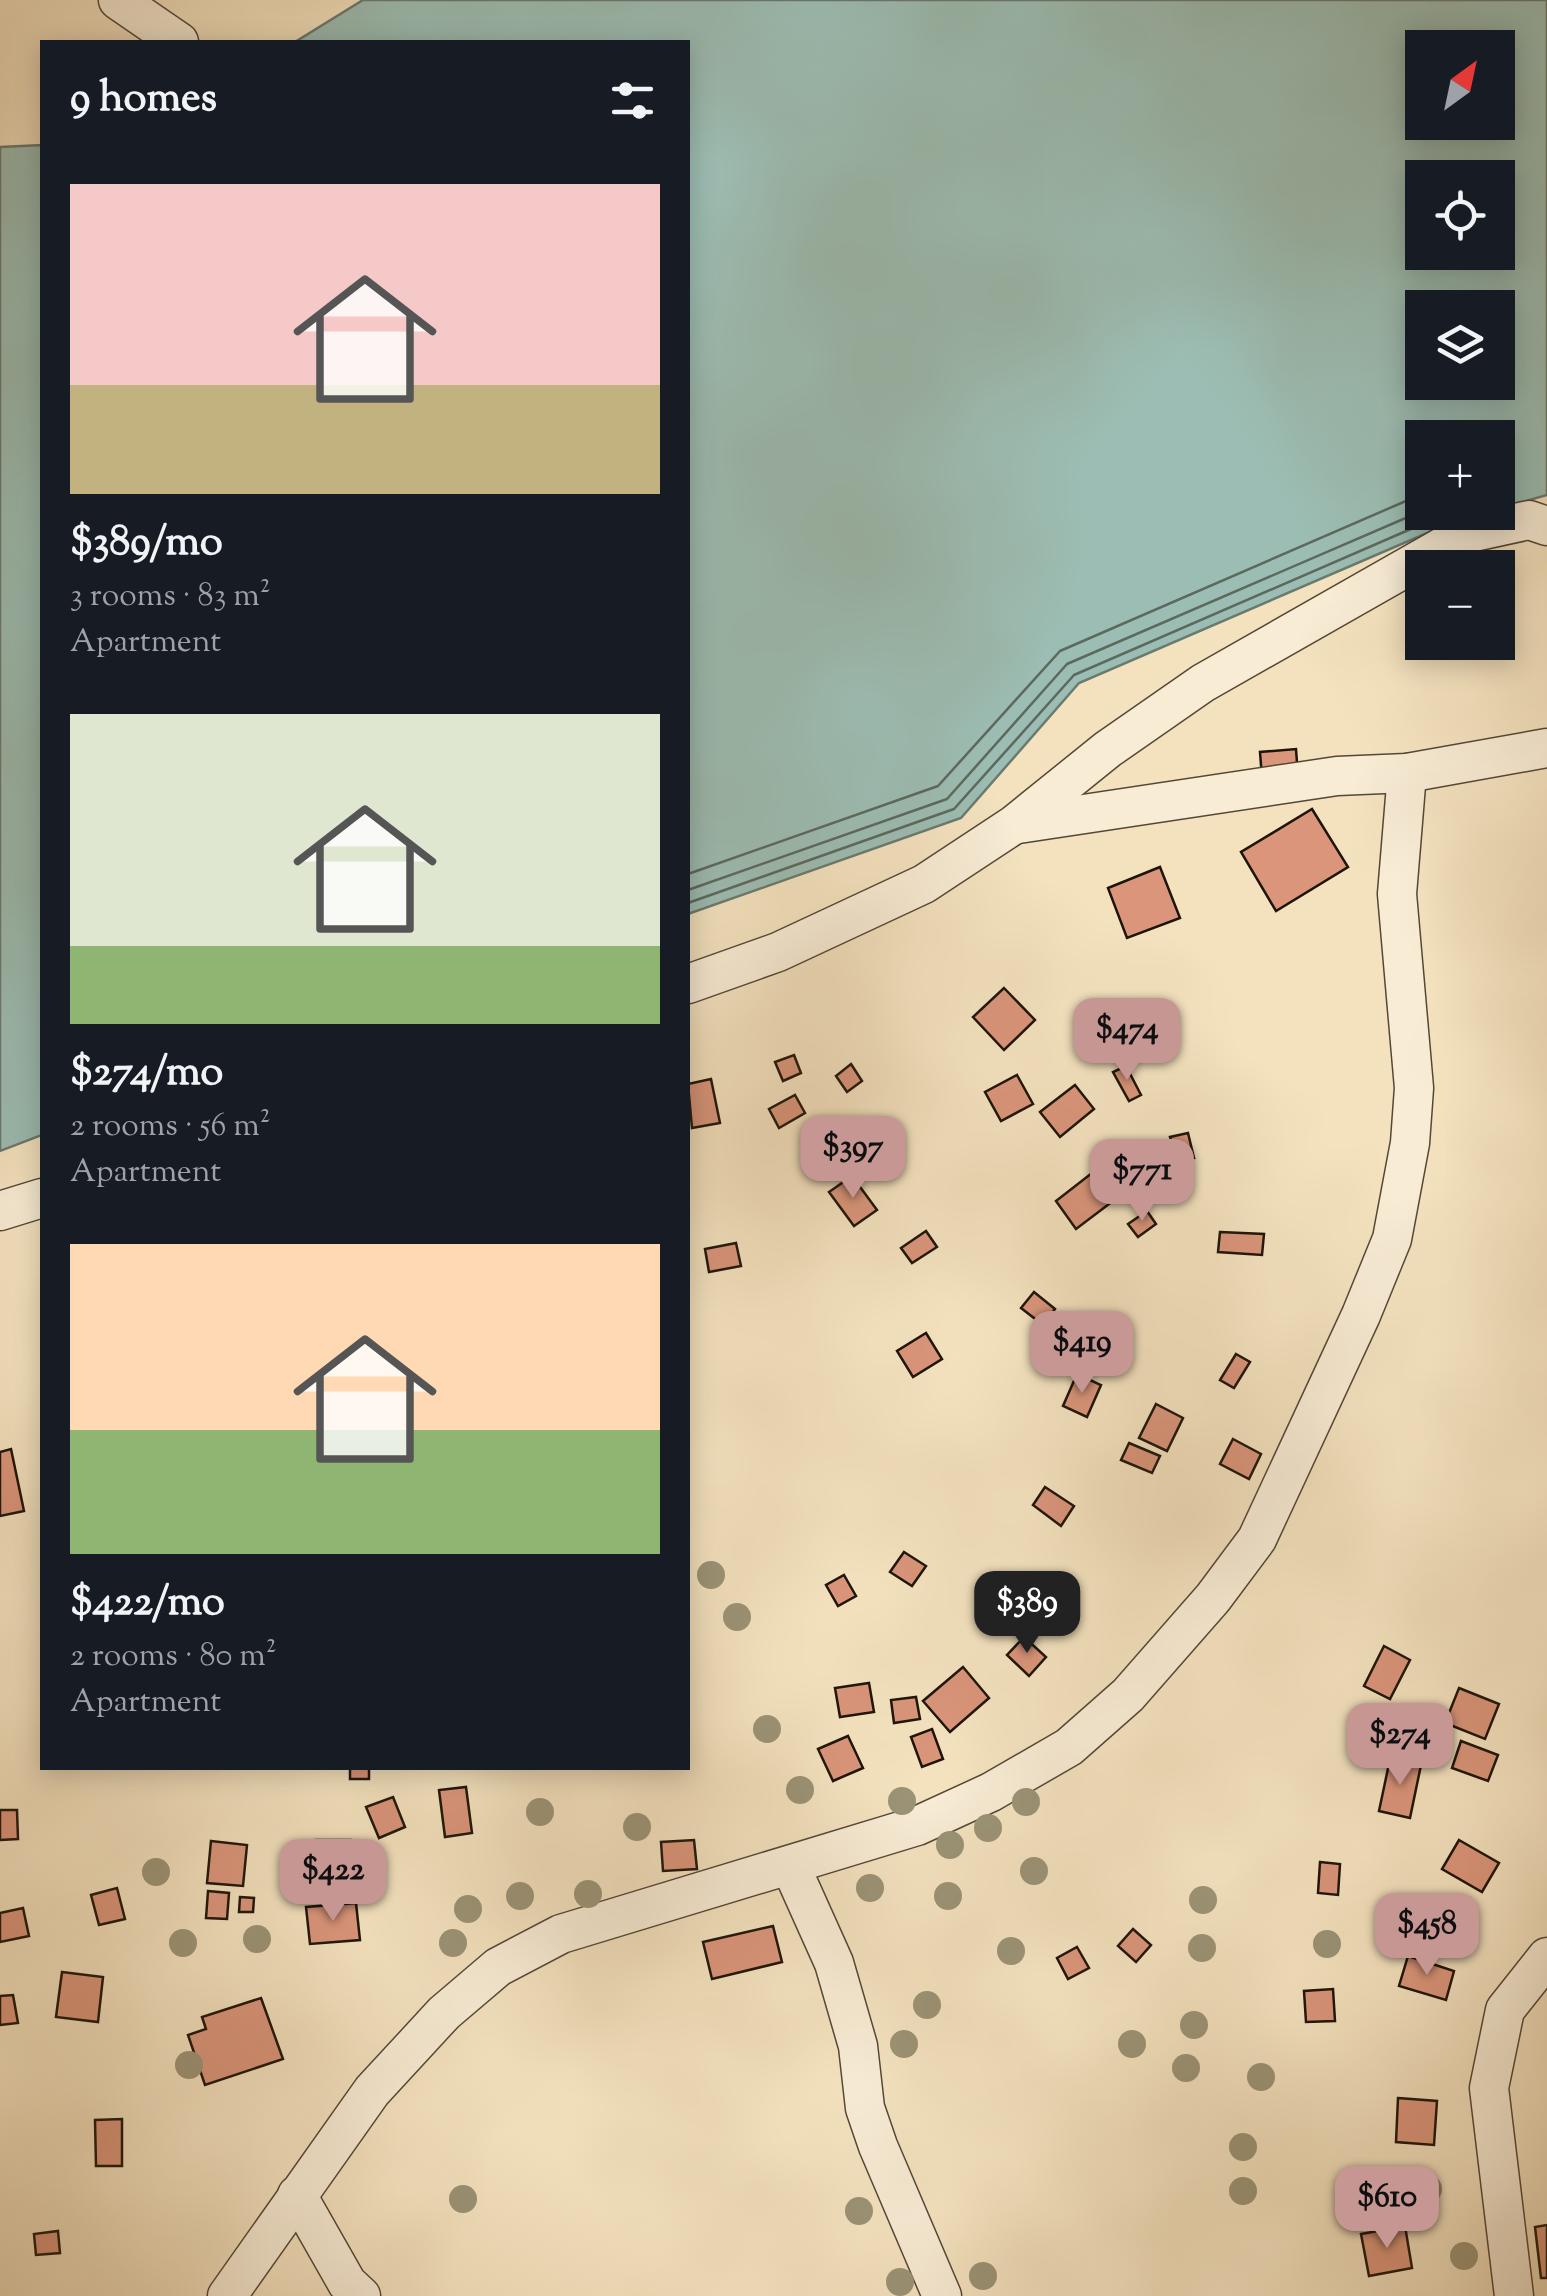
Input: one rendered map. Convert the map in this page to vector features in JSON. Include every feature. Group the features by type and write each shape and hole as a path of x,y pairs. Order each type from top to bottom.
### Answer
{"street":[{"path":"118,0 175,40"},
{"path":"690,983 778,952 924,884 1016,824 1108,749 1203,683 1465,534 1529,520 1547,526"},
{"path":"1016,824 1337,776 1406,773 1547,748"},
{"path":"226,2296 372,2090 444,2014 498,1967 561,1934 917,1826 991,1792 1069,1747 1128,1695 1213,1598 1256,1539 1361,1315 1392,1239 1410,1144 1414,1088 1397,894 1406,773"},
{"path":"0,1211 40,1199"},
{"path":"790,1865 834,1963 858,2046 865,2108 942,2296"},
{"path":"1514,2296 1489,2088 1505,2010 1547,1957"},
{"path":"298,2195 348,2283 361,2296"}],"water":[{"path":"363,0 1547,0 1547,495 1515,504 1515,420 1405,420 1405,530 1434,530 1079,683 961,818 690,913 690,40 298,40"},
{"path":"40,145 40,1136 0,1151 0,147"}],"building":[{"path":"1296,749 1298,776 1262,778 1260,752"},
{"path":"1312,809 1348,867 1276,911 1241,852"},
{"path":"1160,867 1180,918 1127,938 1108,888"},
{"path":"1004,988 1035,1020 1004,1050 973,1017"},
{"path":"794,1055 801,1073 783,1081 775,1062"},
{"path":"851,1064 862,1081 847,1092 836,1076"},
{"path":"1126,1066 1141,1095 1129,1101 1113,1072"},
{"path":"1017,1075 1033,1104 1001,1121 985,1092"},
{"path":"711,1079 720,1123 692,1128 690,1084"},
{"path":"1075,1085 1094,1109 1060,1137 1040,1112"},
{"path":"795,1095 805,1113 779,1128 769,1109"},
{"path":"1188,1133 1194,1158 1177,1161 1170,1137"},
{"path":"1092,1173 1113,1201 1076,1229 1056,1201"},
{"path":"852,1176 877,1210 854,1226 829,1192"},
{"path":"1147,1211 1156,1224 1138,1237 1128,1224"},
{"path":"926,1231 937,1247 912,1263 901,1248"},
{"path":"1220,1232 1264,1234 1262,1255 1218,1252"},
{"path":"736,1243 741,1266 709,1272 705,1249"},
{"path":"1034,1292 1055,1309 1043,1325 1021,1308"},
{"path":"926,1333 942,1359 913,1377 897,1351"},
{"path":"1236,1354 1250,1362 1234,1388 1220,1380"},
{"path":"1077,1374 1101,1385 1087,1417 1063,1406"},
{"path":"1156,1404 1183,1418 1167,1451 1139,1438"},
{"path":"1233,1439 1261,1454 1249,1479 1220,1464"},
{"path":"1129,1443 1160,1456 1152,1473 1121,1460"},
{"path":"11,1449 24,1511 0,1516 0,1452"},
{"path":"1045,1487 1074,1506 1061,1526 1033,1505"},
{"path":"904,1552 926,1566 912,1586 890,1572"},
{"path":"844,1575 856,1596 838,1606 826,1585"},
{"path":"1024,1637 1046,1657 1029,1676 1007,1655"},
{"path":"1384,1646 1410,1660 1390,1699 1364,1686"},
{"path":"963,1667 989,1698 950,1732 923,1701"},
{"path":"869,1683 874,1712 840,1717 835,1688"},
{"path":"1459,1688 1499,1704 1485,1739 1445,1723"},
{"path":"916,1697 920,1719 894,1723 891,1700"},
{"path":"932,1729 943,1759 922,1767 911,1737"},
{"path":"848,1736 863,1768 833,1781 818,1749"},
{"path":"1461,1741 1498,1755 1488,1781 1452,1768"},
{"path":"1390,1759 1421,1765 1410,1818 1379,1811"},
{"path":"350,1770 369,1770 369,1779 350,1779"},
{"path":"466,1787 472,1833 445,1837 439,1790"},
{"path":"393,1797 405,1827 379,1838 366,1807"},
{"path":"0,1810 17,1810 18,1839 0,1840"},
{"path":"316,1840 351,1840 351,1874 316,1874"},
{"path":"694,1840 697,1869 663,1871 661,1842"},
{"path":"1459,1840 1499,1863 1482,1892 1442,1869"},
{"path":"211,1841 247,1845 243,1886 207,1883"},
{"path":"1320,1862 1340,1864 1338,1895 1318,1893"},
{"path":"117,1888 125,1919 99,1925 91,1895"},
{"path":"208,1891 229,1893 227,1919 206,1918"},
{"path":"240,1897 254,1898 253,1912 239,1912"},
{"path":"356,1903 360,1940 310,1944 306,1907"},
{"path":"23,1908 29,1936 0,1942 0,1913"},
{"path":"773,1926 782,1962 712,1979 703,1942"},
{"path":"1133,1929 1151,1945 1136,1962 1118,1946"},
{"path":"1077,1947 1089,1968 1068,1979 1057,1958"},
{"path":"1408,1956 1454,1971 1446,2000 1399,1986"},
{"path":"62,1972 103,1977 98,2022 56,2017"},
{"path":"1333,1989 1335,2021 1306,2022 1304,1991"},
{"path":"13,1995 18,2023 0,2025 0,1996"},
{"path":"261,1998 283,2059 205,2085 188,2035 206,2029 202,2017"},
{"path":"1398,2098 1437,2101 1434,2145 1396,2142"},
{"path":"122,2119 122,2166 96,2166 95,2120"},
{"path":"1547,2225 1547,2278 1541,2278 1535,2227"},
{"path":"1405,2226 1412,2268 1369,2276 1361,2234"},
{"path":"58,2231 60,2253 36,2255 34,2234"}]}
